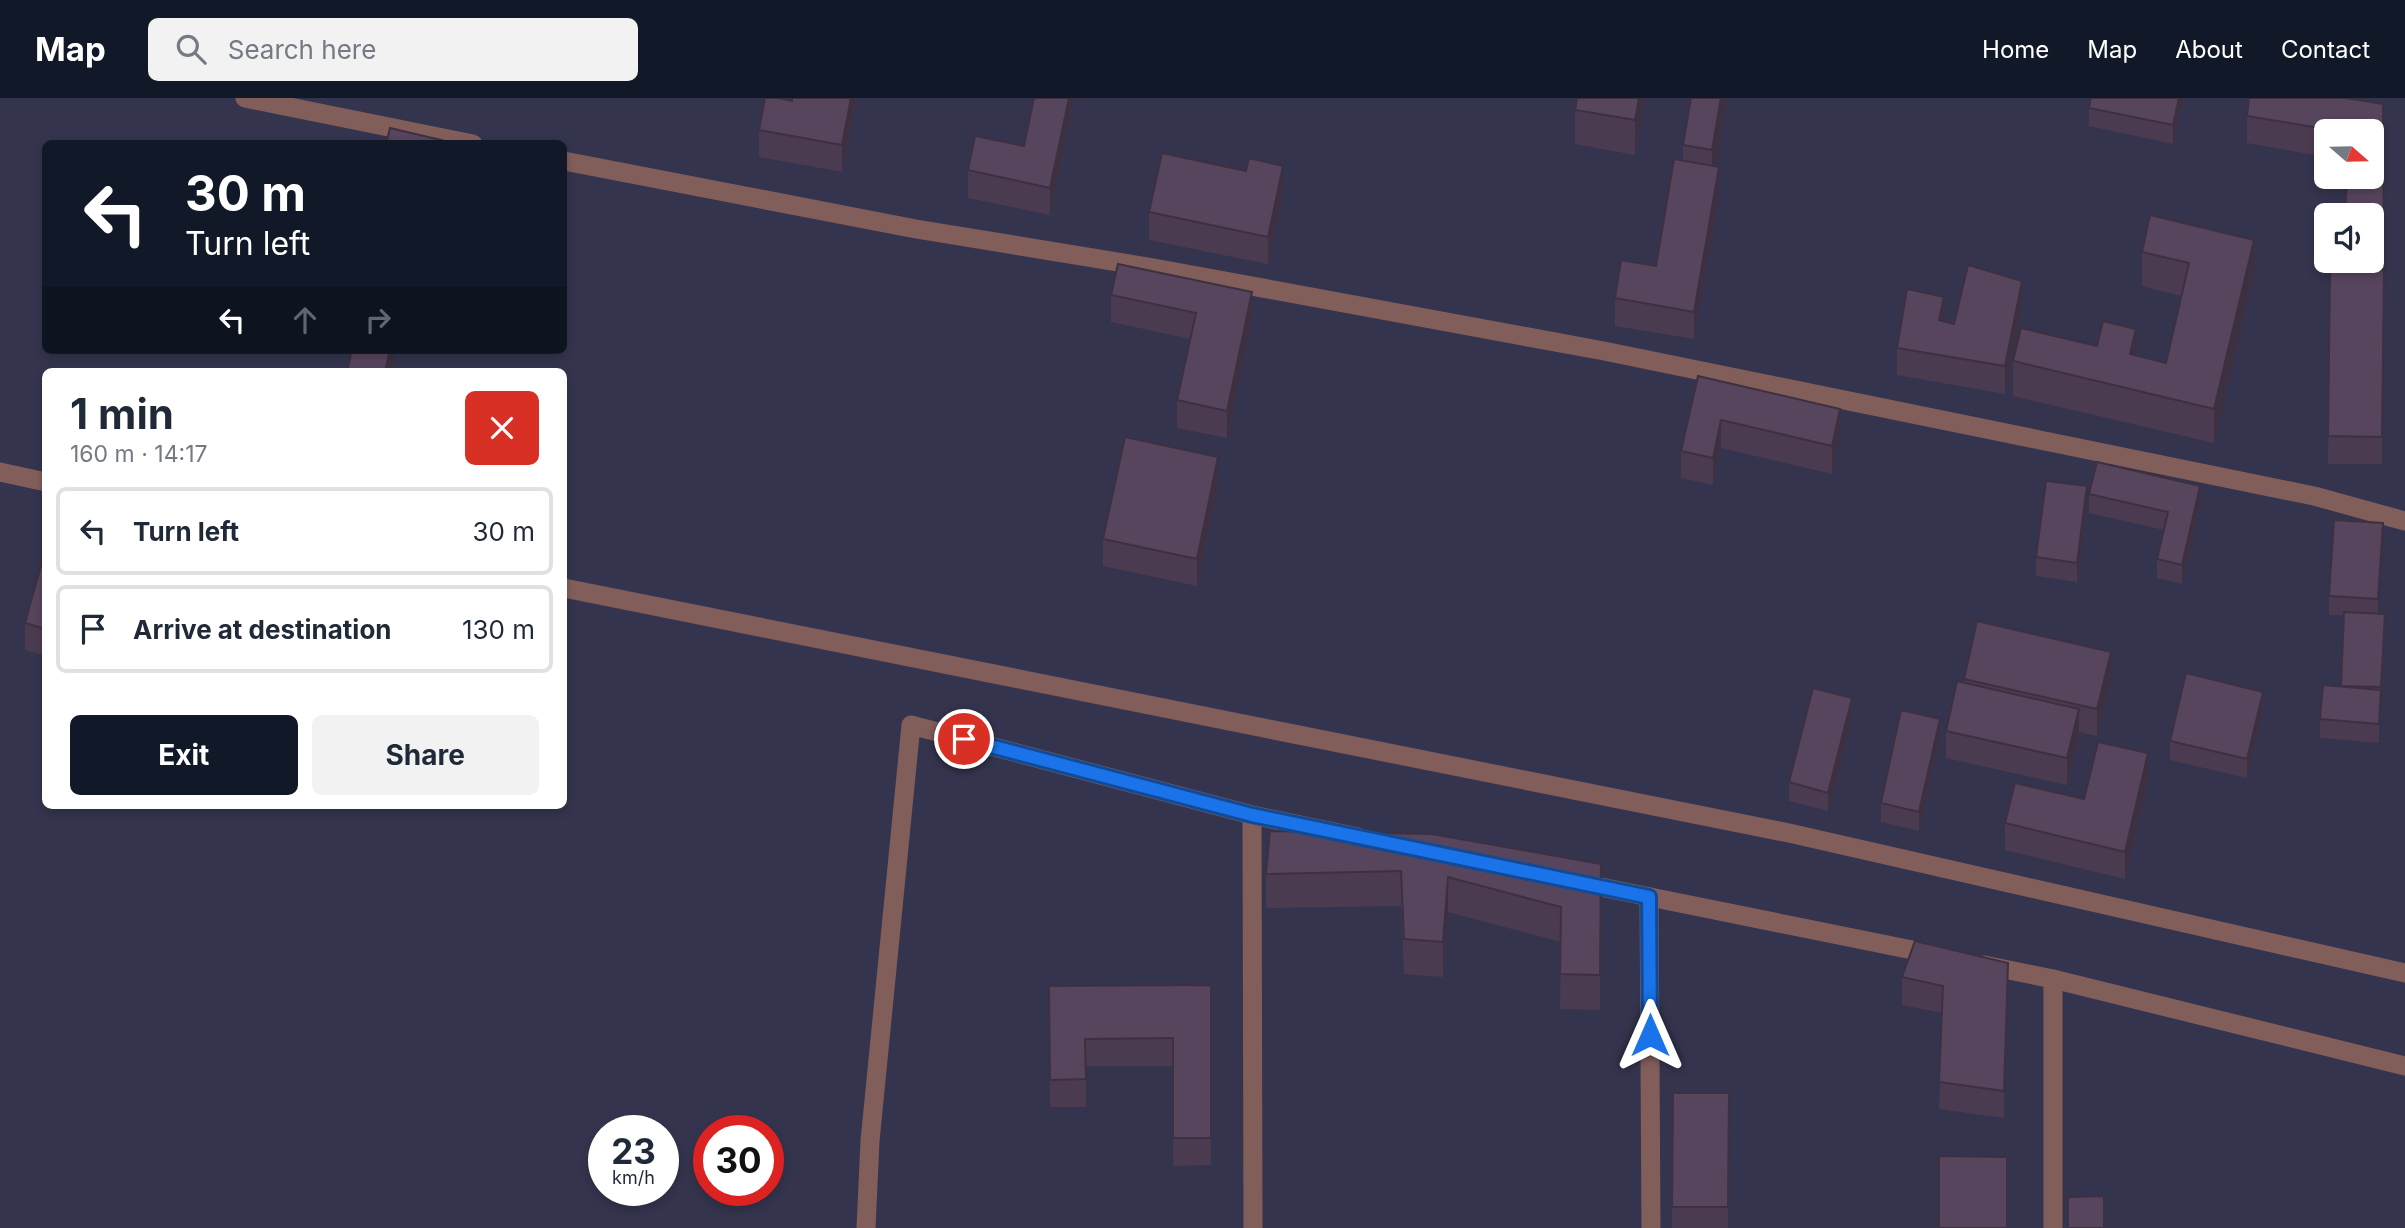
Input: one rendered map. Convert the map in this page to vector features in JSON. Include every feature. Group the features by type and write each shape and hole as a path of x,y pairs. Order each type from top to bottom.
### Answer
{"street":[{"path":"245,98 453,140"},
{"path":"567,162 916,229 1154,268 1604,351 2314,496 2405,521"},
{"path":"0,472 42,481"},
{"path":"567,589 1789,833 2405,973"},
{"path":"866,1228 870,1141 911,726 1252,815 1375,841"},
{"path":"1252,815 1253,1228"},
{"path":"1553,877 2053,979 2405,1066"},
{"path":"1649,897 1651,1228"},
{"path":"2053,979 2053,1228"}],"building":[{"path":"765,98 792,101 792,98 851,98 842,145 759,130"},
{"path":"1034,98 1069,98 1050,188 968,170 975,136 1024,146"},
{"path":"1577,98 1639,98 1635,120 1575,110"},
{"path":"1691,98 1721,98 1712,150 1683,145"},
{"path":"2091,98 2179,98 2173,125 2089,108"},
{"path":"2249,98 2346,98 2383,104 2383,119 2314,119 2314,127 2247,116"},
{"path":"390,128 441,140 387,140"},
{"path":"1162,153 1246,171 1249,158 1283,166 1268,237 1149,212"},
{"path":"1674,159 1719,167 1694,312 1615,298 1621,260 1656,266"},
{"path":"2346,189 2384,189 2384,203 2346,203"},
{"path":"2150,215 2254,240 2214,409 2013,361 2021,328 2097,346 2103,321 2136,329 2130,354 2166,363 2189,263 2142,252"},
{"path":"1118,264 1252,292 1227,411 1177,400 1196,313 1111,295"},
{"path":"1968,265 2022,281 2005,366 1897,348 1907,289 1944,297 1939,320 1954,324"},
{"path":"2330,273 2384,273 2382,437 2328,436"},
{"path":"351,354 389,354 386,368 348,368"},
{"path":"1698,376 1840,409 1832,446 1721,420 1713,458 1681,451"},
{"path":"1125,437 1218,457 1197,559 1103,539"},
{"path":"2097,462 2200,486 2182,565 2157,559 2168,512 2089,494"},
{"path":"2046,481 2087,486 2077,563 2036,557"},
{"path":"2334,520 2383,523 2378,599 2329,596"},
{"path":"42,562 42,628 25,623"},
{"path":"2344,612 2385,614 2381,687 2341,686"},
{"path":"1977,621 2111,652 2097,709 1964,679"},
{"path":"2186,673 2263,692 2247,759 2170,741"},
{"path":"1957,681 2079,709 2067,758 1946,731"},
{"path":"2323,685 2381,690 2379,724 2320,719"},
{"path":"1813,688 1852,698 1828,793 1789,782"},
{"path":"1901,710 1940,719 1919,812 1881,803"},
{"path":"2098,742 2148,753 2125,852 2005,823 2015,783 2084,799"},
{"path":"1270,831 1432,834 1601,864 1600,975 1560,974 1561,907 1448,877 1443,942 1404,939 1401,871 1266,874"},
{"path":"1915,941 2008,963 2004,1091 1939,1082 1943,986 1902,977"},
{"path":"1211,985 1211,1138 1173,1138 1173,1038 1085,1039 1086,1079 1050,1080 1049,986"},
{"path":"1673,1093 1729,1093 1728,1207 1672,1207"},
{"path":"1939,1156 2007,1157 2007,1228 1939,1228"},
{"path":"2104,1196 2104,1228 2068,1228 2068,1197"}],"route":[{"path":"964,739 1252,815 1649,897 1650,1035"}]}
